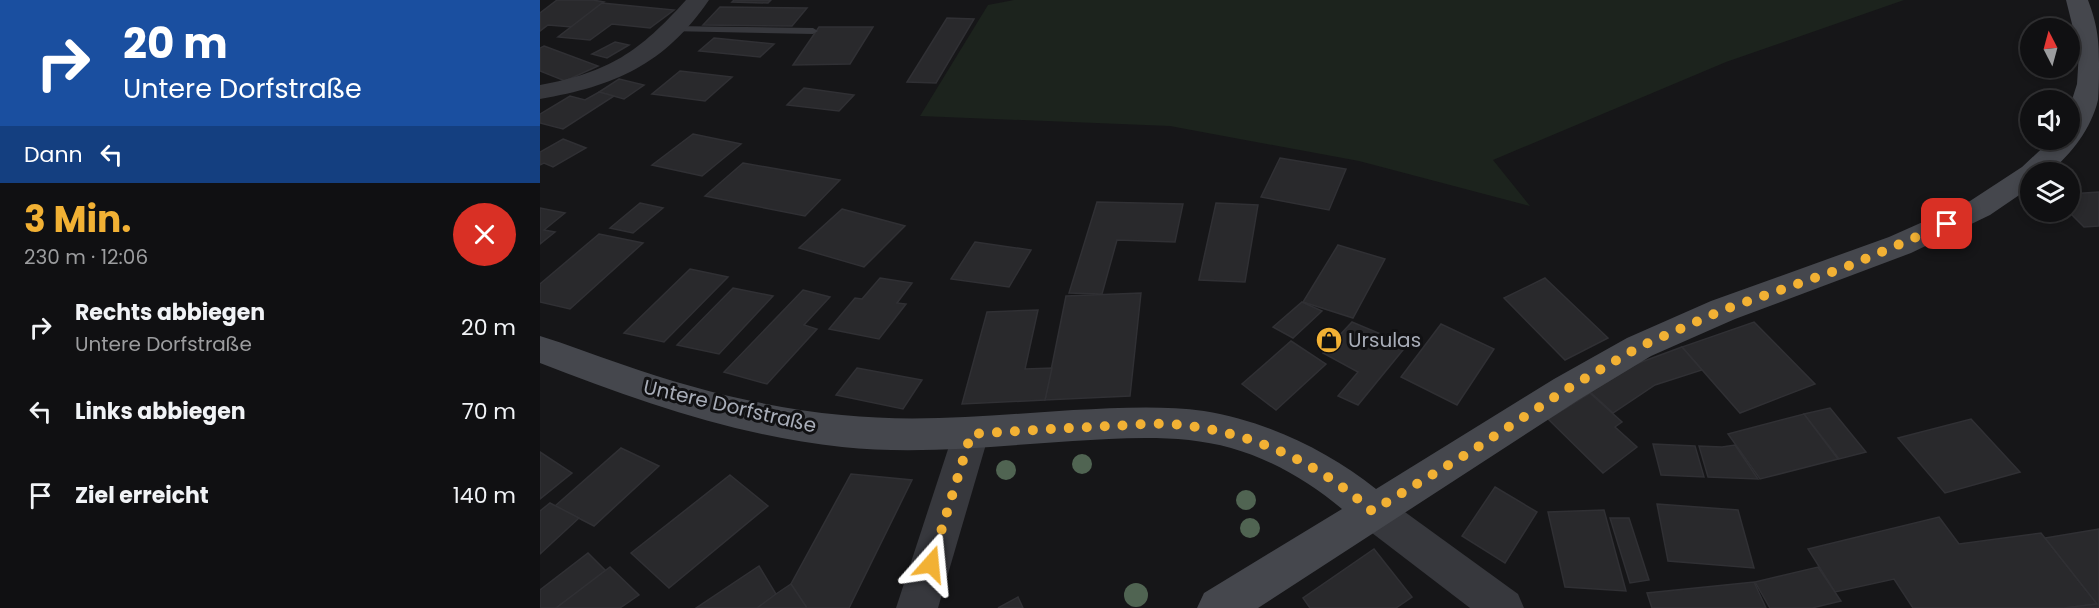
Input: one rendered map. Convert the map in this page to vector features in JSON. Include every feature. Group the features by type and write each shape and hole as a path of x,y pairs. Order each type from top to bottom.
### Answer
{"street":[{"path":"540,92 594,80 651,50 698,0"},
{"path":"2077,0 2091,45 2092,68 2080,117"},
{"path":"2045,162 2057,150"},
{"path":"1219,608 1567,389 1639,347 1723,310 1827,274 1909,241 1980,208 2020,181"},
{"name":"Untere Dorfstraße","path":"540,349 621,380 682,399 755,417 842,431 971,434 1072,427 1178,424 1230,433 1268,445 1307,464 1372,511"},
{"path":"917,608 971,434"},
{"path":"1372,511 1503,608"}],"lane":[{"path":"672,28 813,31"}],"shaded area":[{"path":"1014,0 1904,0 1726,62 1493,160 1530,206 1359,161 1170,126 920,116 988,5"}],"building":[{"path":"557,0 604,2 572,27 548,25 540,31 540,13"},
{"path":"734,0 771,0 768,3 732,2"},
{"path":"602,3 674,10 650,28 612,24 590,40 558,37"},
{"path":"720,7 807,8 792,26 703,25"},
{"path":"947,18 974,19 936,83 907,82"},
{"path":"819,27 873,27 850,64 793,65"},
{"path":"714,38 774,44 760,57 699,51"},
{"path":"615,42 629,45 607,58 592,54"},
{"path":"544,46 598,66 565,81 540,71 540,48"},
{"path":"680,71 732,77 705,101 652,94"},
{"path":"619,79 644,85 624,99 599,92"},
{"path":"804,88 854,95 839,111 787,105"},
{"path":"599,92 614,96 563,129 540,123 540,114 570,96 585,100"},
{"path":"693,134 741,144 702,176 652,165"},
{"path":"563,139 586,148 553,167 544,163 540,165 540,152"},
{"path":"1280,158 1346,169 1329,210 1261,197"},
{"path":"743,163 840,180 805,216 705,196"},
{"path":"2099,192 2099,226 2084,227 2079,222 2080,193"},
{"path":"1097,202 1183,204 1175,242 1117,240 1102,294 1069,293"},
{"path":"640,203 663,208 633,233 610,228"},
{"path":"1216,203 1258,205 1245,282 1199,280"},
{"path":"540,208 565,213 544,230 555,232 540,244"},
{"path":"842,209 905,226 864,267 799,248"},
{"path":"599,234 643,243 570,309 540,302 540,284"},
{"path":"975,242 1031,250 1009,287 951,279"},
{"path":"1338,245 1385,259 1353,318 1303,302"},
{"path":"690,269 728,277 664,342 624,333"},
{"path":"880,278 912,283 897,303 906,304 879,339 829,329 855,298 862,299"},
{"path":"1545,278 1608,338 1565,360 1504,298"},
{"path":"733,288 773,296 719,354 677,345"},
{"path":"803,290 830,297 804,325 817,329 767,384 724,372"},
{"path":"1141,293 1130,396 1045,400 1066,296"},
{"path":"1302,302 1322,311 1293,338 1273,327"},
{"path":"1038,310 1025,369 1052,368 1045,400 962,404 987,312"},
{"path":"1352,322 1407,345 1358,405 1338,396 1358,372 1323,353"},
{"path":"1754,322 1815,384 1740,413 1682,347"},
{"path":"1441,324 1494,349 1457,405 1401,377"},
{"path":"1291,341 1326,364 1276,410 1242,384"},
{"path":"1682,347 1702,370 1655,385 1613,413 1590,392 1636,364"},
{"path":"857,368 922,380 903,409 836,395"},
{"path":"1590,393 1622,422 1615,427 1637,447 1603,473 1548,419"},
{"path":"1830,408 1866,452 1839,459 1804,414"},
{"path":"1804,414 1838,459 1760,479 1728,434"},
{"path":"1971,419 2020,472 1945,493 1898,438"},
{"path":"1653,444 1695,446 1704,477 1661,475"},
{"path":"1735,445 1758,479 1708,477 1699,446"},
{"path":"621,448 659,466 594,526 555,506"},
{"path":"540,452 572,473 540,499"},
{"path":"851,474 912,480 849,608 807,608 791,584"},
{"path":"730,475 768,506 669,588 631,553"},
{"path":"1495,487 1537,512 1505,563 1462,536"},
{"path":"550,503 579,518 540,554 540,511"},
{"path":"1657,504 1738,510 1754,568 1668,561"},
{"path":"1604,510 1626,591 1565,587 1548,512"},
{"path":"1939,517 1959,544 2041,533 2097,604 2064,608 1913,608 1894,579 1835,592 1808,549"},
{"path":"1610,518 1629,518 1649,580 1630,583"},
{"path":"2099,529 2099,608 2064,608 2097,604 2045,538"},
{"path":"1374,549 1412,597 1396,608 1310,608 1303,598"},
{"path":"588,553 606,571 556,608 540,608 540,590"},
{"path":"759,566 776,594 757,608 696,608"},
{"path":"610,567 639,595 620,608 556,608"},
{"path":"1818,567 1841,601 1812,608 1770,608 1755,582"},
{"path":"1754,582 1766,608 1652,608 1647,593"},
{"path":"791,584 807,608 757,608 776,594"},
{"path":"1018,597 1023,608 998,608"}],"place":[{"name":"Ursulas","path":"1329,340"}],"route":[{"path":"931,564 971,434 1072,427 1178,424 1230,433 1268,445 1307,464 1360,500 1372,511 1470,452 1567,389 1639,347 1723,310 1846,267 1947,224"}]}
